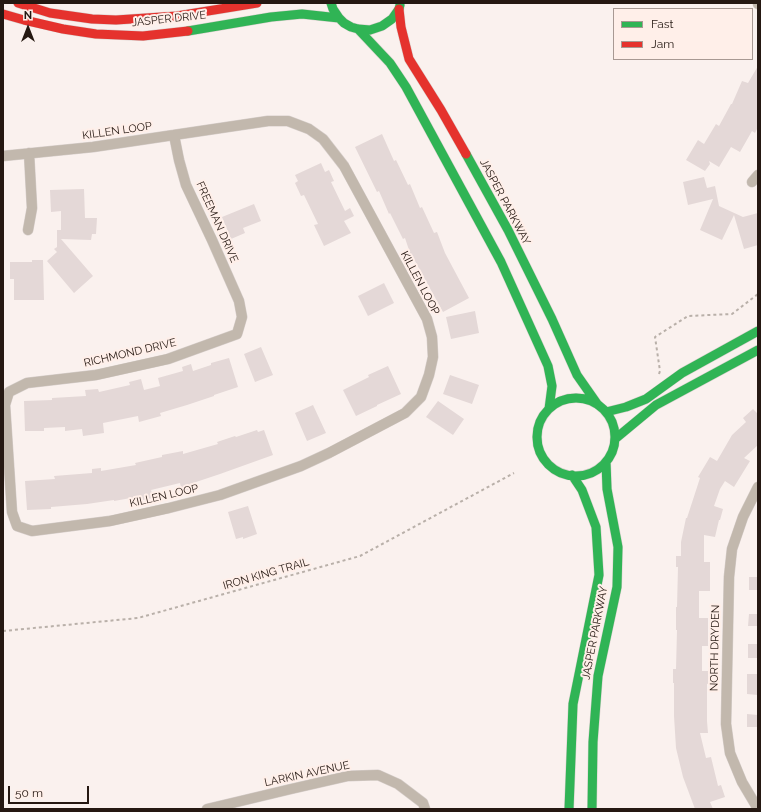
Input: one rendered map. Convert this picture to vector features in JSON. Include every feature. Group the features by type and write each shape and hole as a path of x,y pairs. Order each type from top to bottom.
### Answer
{"main road":[{"name":"JASPER DRIVE","path":"18,3 50,13 92,19 116,20 177,16 257,3"},
{"path":"331,3 333,9 344,23 358,29 370,30 382,26 392,19 400,6"},
{"name":"JASPER PARKWAY","path":"400,6 401,28 410,59 441,110 508,230 552,319 577,375 598,405"},
{"name":"JASPER DRIVE","path":"3,14 63,30 96,34 143,36 179,32 271,17 302,14 339,18"},
{"path":"358,29 390,63 406,88 501,262 548,366 552,386 549,409"},
{"path":"606,412 626,407 646,399 682,373 758,331"},
{"path":"615,439 656,405 758,350"},
{"path":"573,398 586,399 598,405 606,412 614,429 615,439 612,451 606,462 597,470 585,475 572,475 560,472 550,465 542,456 538,444 538,431 542,419 549,409 560,402 573,398"},
{"name":"JASPER PARKWAY","path":"569,809 582,741 617,587 618,547 607,489 606,462"},
{"name":"JASPER PARKWAY","path":"572,475 582,490 596,527 599,575 573,704 582,741 592,809"}],"street":[{"name":"KILLEN LOOP","path":"3,156 93,147 268,121 288,121 309,129 323,139 344,166 427,319 432,337 433,357 430,375 421,397 405,413 301,466 220,495 169,508 110,521 32,531 17,526 12,512 5,405 9,392"},
{"name":"FREEMAN DRIVE","path":"174,135 186,185 239,301 242,317"},
{"path":"28,230 32,208 29,153"},
{"name":"RICHMOND DRIVE","path":"9,392 27,383 96,374 168,359 237,334 242,317"},
{"name":"NORTH DRYDEN","path":"758,487 743,517 732,548 729,577 726,724 730,753 742,782 758,809"},
{"name":"LARKIN AVENUE","path":"207,809 348,776 378,775 398,784 423,803 425,809"}],"path":[{"path":"658,378 660,371 655,337 688,316 732,314 758,294"},
{"name":"IRON KING TRAIL","path":"3,631 138,618 360,556 514,473"}],"building":[{"path":"758,66 758,127 755,133 752,131 740,152 731,147 719,167 709,161 710,164 705,171 686,160 698,140 704,144 716,124 719,126 732,104 742,81 748,83"},
{"path":"382,134 394,161 396,160 408,185 410,184 420,208 422,207 434,233 437,232 445,253 469,298 443,312 415,261 413,262 405,238 403,239 390,213 389,214 379,191 377,192 355,147"},
{"path":"321,163 325,172 329,170 334,181 331,182 345,211 350,208 354,216 344,221 351,233 324,246 314,225 318,224 304,195 301,196 295,183 298,181 295,175"},
{"path":"704,177 707,188 715,186 719,206 743,217 758,213 758,245 744,249 734,215 722,240 700,230 713,199 688,205 683,182"},
{"path":"84,189 85,218 97,218 96,234 92,234 91,240 61,239 93,276 74,293 47,261 57,252 54,249 57,247 57,230 61,230 61,211 51,212 50,190"},
{"path":"254,204 261,221 243,228 245,233 231,239 222,217"},
{"path":"32,260 43,260 44,300 14,300 14,279 10,279 10,262 32,262"},
{"path":"384,283 394,303 368,316 358,296"},
{"path":"475,311 479,333 451,339 446,317"},
{"path":"261,347 273,375 255,382 244,354"},
{"path":"229,358 238,387 160,413 161,416 139,422 138,416 103,423 104,433 83,436 82,429 65,431 65,427 44,428 44,431 25,431 24,401 52,400 52,398 86,396 85,390 98,389 99,392 130,385 129,382 141,379 144,390 160,386 158,378 183,371 182,367 191,364 193,371 211,365 211,363"},
{"path":"388,366 401,394 356,416 343,390 369,377 368,375"},
{"path":"450,375 479,385 472,404 443,394"},
{"path":"438,401 464,419 453,435 426,417"},
{"path":"313,405 326,433 307,441 295,413"},
{"path":"753,409 758,414 758,445 744,458 750,461 734,487 725,481 720,489 714,506 723,509 715,537 704,535 704,562 710,562 710,591 699,591 699,618 708,618 708,646 702,646 702,671 708,671 708,733 700,733 706,758 711,757 718,786 721,785 725,797 710,802 713,809 695,809 683,777 676,748 673,669 676,669 676,607 678,567 676,567 676,556 681,556 681,542 686,518 700,478 698,477 710,457 717,461 732,435 746,422 743,418"},
{"path":"257,430 258,432 264,430 273,455 190,484 191,489 182,491 180,483 151,490 153,498 143,500 142,496 114,501 51,507 51,509 27,510 25,481 55,479 54,476 92,473 92,469 101,468 101,471 136,465 135,463 162,457 162,455 183,451 183,454 218,444 217,442"},
{"path":"248,506 257,534 243,539 243,537 236,539 228,512"},
{"path":"749,577 758,577 758,590 749,590"},
{"path":"749,614 758,614 758,626 748,626"},
{"path":"748,644 758,644 758,658 748,658"},
{"path":"747,674 758,674 758,695 747,694"},
{"path":"747,714 758,715 758,727 747,727"}],"traffic: fast":[{"path":"331,3 333,9 344,23 358,29 370,30 382,26 392,19 400,5"},
{"path":"188,31 271,17 302,14 339,18"},
{"path":"358,29 390,63 406,87 501,262 548,366 552,386 549,409"},
{"path":"466,154 508,230 552,319 577,375 598,405"},
{"path":"606,412 626,407 646,399 682,373 758,331"},
{"path":"615,439 656,405 758,350"},
{"path":"576,398 591,401 603,410 612,422 615,437 612,452 603,464 591,473 576,476 561,473 549,464 540,452 537,437 540,422 549,410 561,401 576,398"},
{"path":"592,809 593,742 598,676 617,587 618,547 607,489 606,462"},
{"path":"569,809 573,704 599,575 596,527 582,490 572,475"}],"traffic: jam":[{"path":"18,3 50,13 92,19 116,20 177,16 257,3"},
{"path":"399,9 401,27 409,59 441,110 466,154"},
{"path":"3,14 63,29 96,34 143,36 188,31"}]}
